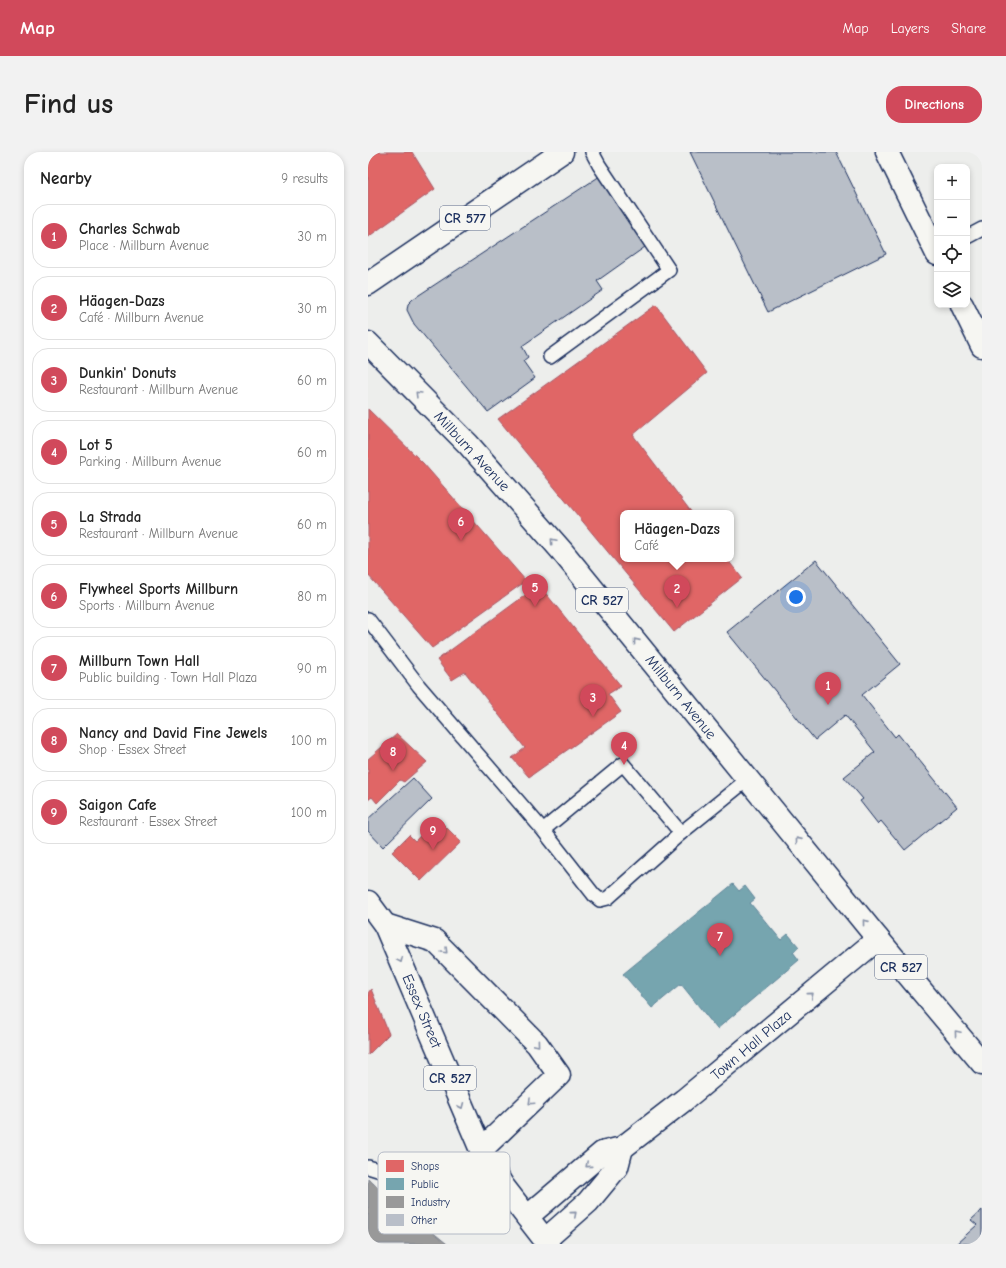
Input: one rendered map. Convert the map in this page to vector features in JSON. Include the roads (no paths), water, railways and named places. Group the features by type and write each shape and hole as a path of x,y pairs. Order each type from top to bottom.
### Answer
{"main road":[{"name":"CR 577","path":"368,284 562,152"},
{"path":"887,152 934,247"},
{"path":"963,308 982,346"},
{"name":"Millburn Avenue","path":"368,343 468,444 561,550 878,939 982,1062"},
{"name":"Essex Street","path":"368,902 385,926 406,971 481,1150"},
{"path":"385,926 435,941 537,1044 559,1075 481,1150"},
{"name":"Town Hall Plaza","path":"527,1217 602,1153 622,1148 684,1100 878,939"},
{"path":"546,1242 588,1202 617,1167 622,1148"},
{"name":"Essex Street","path":"510,1195 546,1242"}],"lane":[{"path":"550,357 669,270 599,165 592,152"},
{"path":"969,236 982,229"},
{"path":"368,619 419,686 543,830 594,895 600,900 608,898 681,833 748,779"},
{"path":"543,830 624,764 681,833"},
{"path":"368,1167 378,1170"}],"place":[{"name":"Flywheel Sports Millburn","path":"461,541"},
{"name":"La Strada","path":"535,607"},
{"name":"Häagen-Dazs","path":"677,608"},
{"name":"Charles Schwab","path":"828,705"},
{"name":"Dunkin' Donuts","path":"593,717"},
{"name":"Lot 5","path":"624,765"},
{"name":"Nancy and David Fine Jewels","path":"393,771"},
{"name":"Saigon Cafe","path":"433,850"},
{"name":"Millburn Town Hall","path":"720,956"}]}
